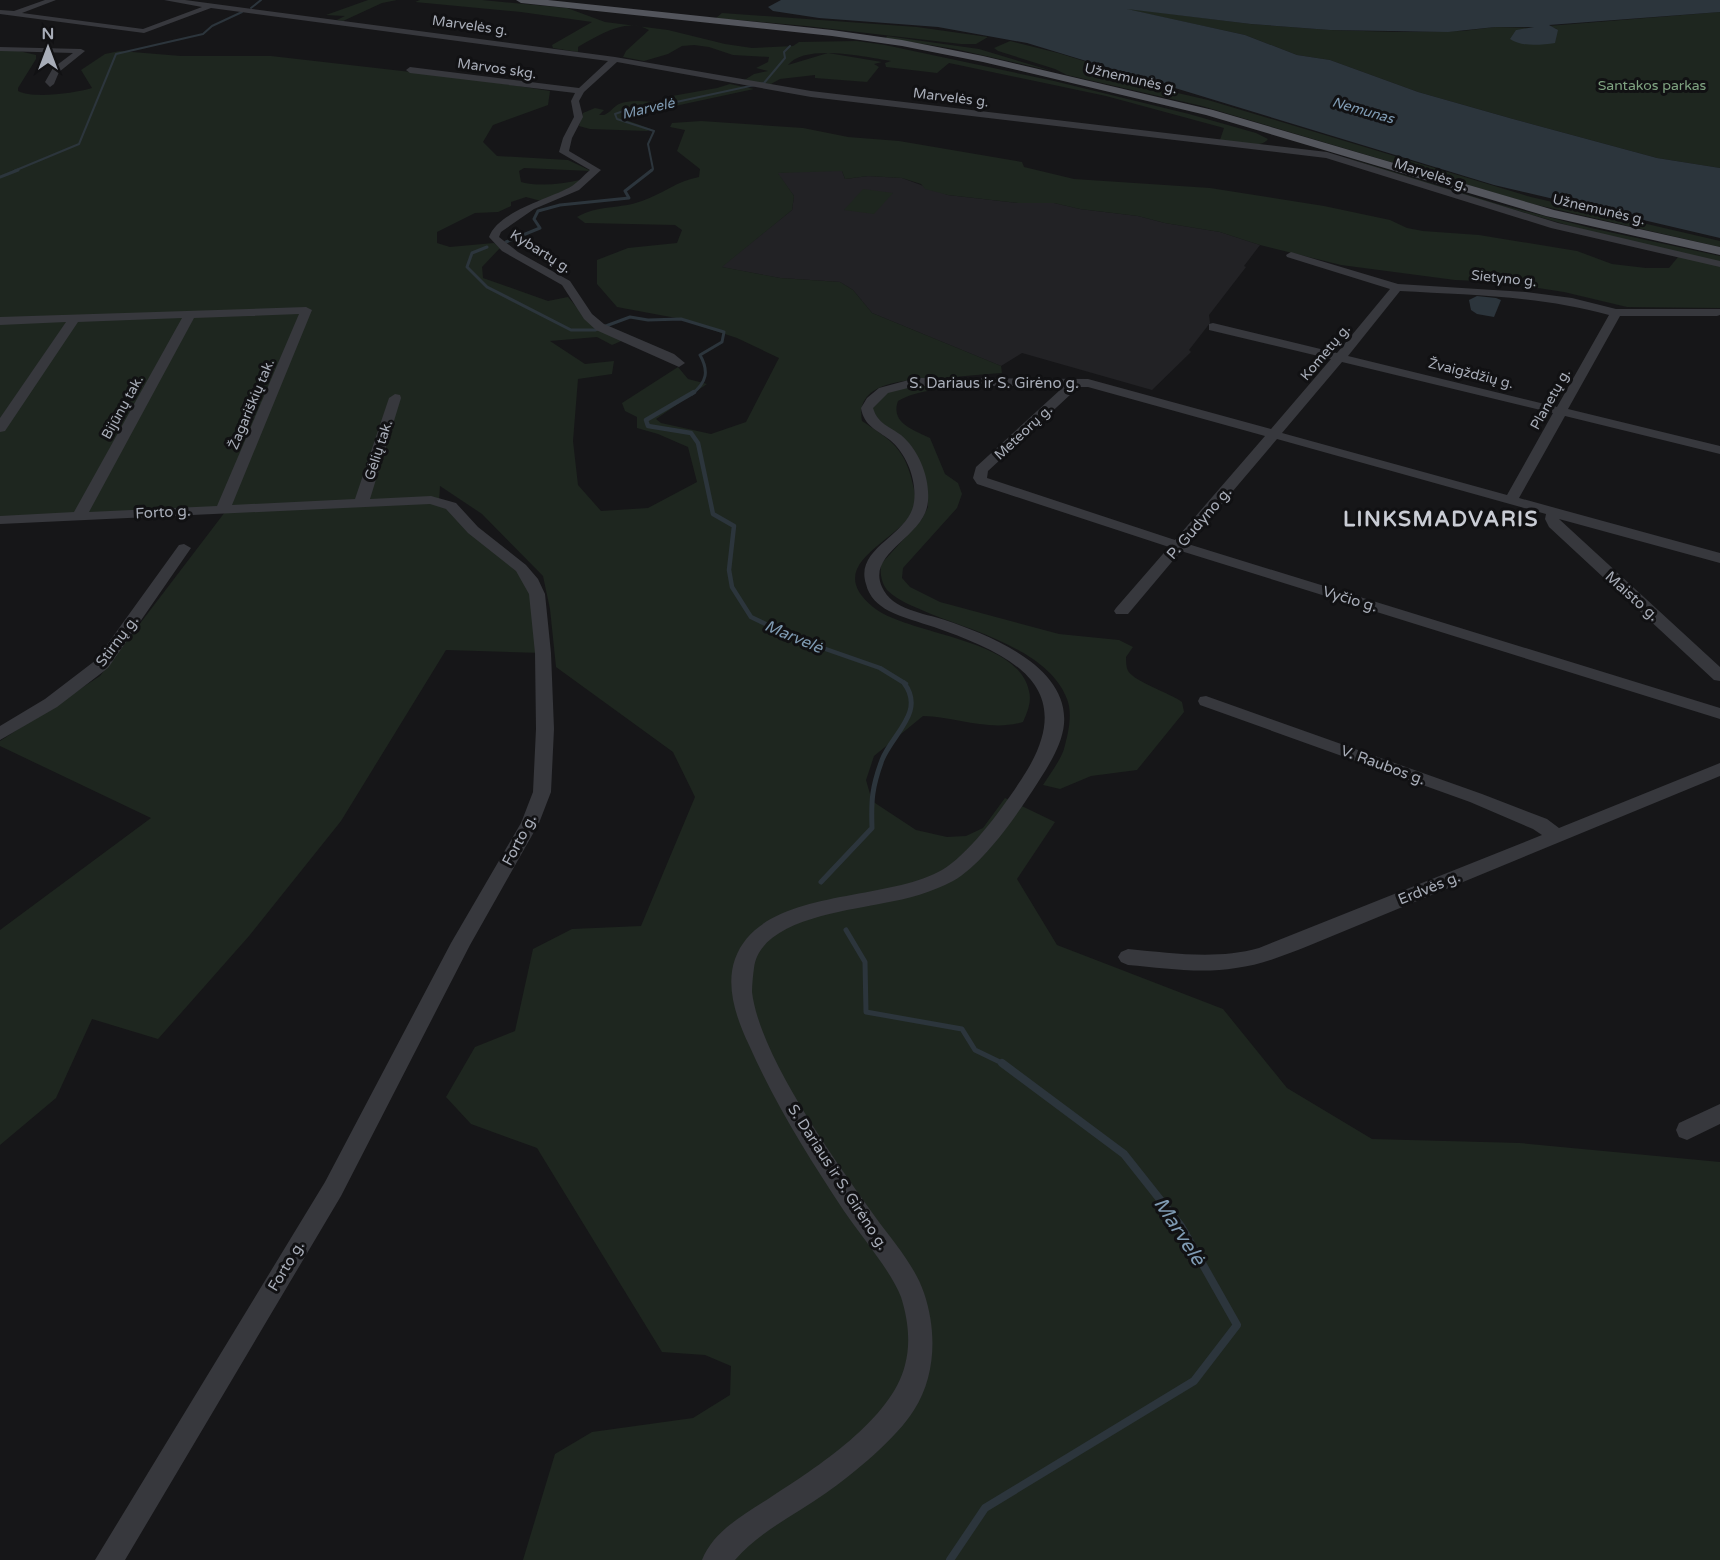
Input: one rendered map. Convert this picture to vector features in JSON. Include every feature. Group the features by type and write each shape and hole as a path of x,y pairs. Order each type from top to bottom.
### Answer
{"main road":[{"name":"Užnemunės g.","path":"521,0 822,32 902,43 1171,103 1551,213 1720,251"}],"street":[{"path":"0,18 52,0"},
{"name":"Marvelės g.","path":"168,0 615,58 760,87 1266,147 1341,159 1457,198 1555,226 1720,264"},
{"path":"0,12 144,31 211,5"},
{"path":"0,49 81,51 56,70 50,84"},
{"path":"580,91 615,58"},
{"name":"Marvos skg.","path":"410,70 580,91"},
{"name":"Kybartų g.","path":"580,91 575,101 581,113 567,137 564,152 596,170 575,188 530,207 496,231 494,237 496,242 561,278 570,287 586,315 601,327 643,344 679,363"},
{"path":"1266,147 1297,138"},
{"name":"Sietyno g.","path":"1291,255 1396,287 1526,295 1572,302 1616,313 1717,312"},
{"name":"Kometų g.","path":"1274,435 1389,300 1396,287"},
{"name":"Žagariškių tak.","path":"191,313 306,310 223,509"},
{"path":"0,321 191,313"},
{"name":"Bijūnų tak.","path":"79,516 191,313"},
{"name":"Planetų g.","path":"1511,500 1616,313"},
{"path":"0,428 75,318"},
{"name":"Žvaigždžių g.","path":"1214,327 1341,356 1720,450"},
{"name":"S. Dariaus ir S. Girėno g.","path":"716,1560 740,1533 819,1482 885,1426 906,1400 918,1366 921,1348 920,1327 912,1293 899,1270 802,1128 753,1031 742,992 743,963 765,934 798,915 837,905 900,894 937,882 952,874 965,864 1029,784 1051,746 1056,727 1057,712 1044,682 1021,660 968,633 902,611 885,602 876,592 871,582 871,570 875,561 910,525 919,514 922,505 915,467 910,456 898,440 874,425 868,417 867,408 875,395 908,382 1066,382 1102,387 1720,558"},
{"name":"Meteorų g.","path":"982,481 981,471 1066,391 1066,382"},
{"name":"Gėlių tak.","path":"361,503 394,398"},
{"name":"P. Gudyno g.","path":"1122,611 1274,435"},
{"name":"Vyčio g.","path":"982,481 1180,546 1720,714"},
{"name":"Forto g.","path":"0,520 431,500 445,503 457,512 473,530 521,568 530,579 537,594 543,653 545,729 542,792 530,823 461,943 333,1189 109,1560"},
{"name":"Maisto g.","path":"1554,512 1552,519 1554,524 1720,676"},
{"name":"Stirnų g.","path":"0,734 51,703 102,664 184,548"},
{"name":"V. Raubos g.","path":"1206,701 1476,798 1539,824 1556,836"},
{"name":"Erdvės g.","path":"1128,957 1186,962 1226,961 1271,951 1301,941 1720,769"},
{"path":"1687,1130 1720,1113"}],"shaded area":[{"path":"811,170 842,171 845,179 868,176 902,178 948,195 1018,203 1054,203 1080,209 1138,216 1220,232 1260,245 1209,315 1210,323 1189,350 1191,352 1152,390 1022,353 1001,366 872,313 853,290 840,282 780,278 721,267 792,210 794,196 777,173"}],"green space":[{"path":"368,0 397,0 382,3 343,21 337,20 345,16 326,15"},
{"path":"420,0 482,0 567,8 605,22 668,30 752,48 793,46 799,42 857,41 885,45 1054,81 1189,114 1256,133 1268,139 1253,145 1220,140 1224,128 1106,96 949,63 937,73 886,67 885,63 891,61 829,53 882,62 874,64 879,67 867,82 815,78 815,75 780,79 769,85 743,81 754,74 768,71 756,68 768,62 769,57 733,55 694,45 682,46 668,54 644,61 623,57 626,51 649,30 631,26 603,33 578,47 578,52 553,48 552,45 592,22 521,12 415,2","holes":["828,53 788,65 796,58"]},
{"name":"Santakos parkas","path":"1116,7 1251,24 1396,32 1463,31 1495,27 1536,28 1516,30 1557,29 1548,26 1720,12 1720,168 1657,158 1418,92 1330,60 1297,55 1245,35"},
{"path":"722,13 917,27 988,37 976,44 961,44 716,18"},
{"path":"887,36 979,49 1052,71 955,49 886,38"},
{"path":"1010,41 1058,53 1171,88 1169,91 1208,100 1531,197 1720,241 1720,247 1533,204 1202,106 1067,75 994,48"},
{"path":"0,50 36,55 36,59 18,88 18,91 34,95 76,92 92,88 81,70 105,54 120,51 181,56 271,56 472,79 550,91 548,105 493,125 483,142 497,156 568,160 591,171 524,168 519,171 521,182 528,184 566,183 580,180 574,186 541,201 526,197 511,202 511,206 498,212 475,213 437,232 437,243 450,247 494,243 500,248 482,267 483,278 548,301 568,297 589,322 626,339 612,345 597,337 550,341 585,364 614,361 612,374 578,379 573,441 578,485 601,511 648,508 697,482 688,447 637,428 637,417 625,411 622,403 678,367 688,379 707,384 656,419 661,423 711,434 746,422 779,358 737,338 676,318 617,307 597,284 597,260 628,248 677,243 682,230 675,225 585,223 577,217 601,209 642,201 683,181 699,177 700,169 677,151 685,130 670,127 672,123 701,121 803,128 848,137 899,141 1022,162 1024,167 1074,179 1210,188 1324,206 1390,220 1407,228 1423,231 1479,235 1577,251 1612,264 1669,268 1678,257 1426,184 1342,156 1498,204 1591,228 1720,256 1720,308 1627,307 1564,292 1500,282 1455,280 1341,265 1260,245 1220,232 1138,216 1080,209 1054,203 1018,203 948,195 925,189 921,184 902,178 868,176 845,179 842,171 778,173 794,196 792,210 722,267 780,278 840,282 853,290 872,313 1001,366 1002,373 905,381 890,384 868,396 862,407 862,421 899,450 908,466 915,501 914,509 906,521 868,554 859,565 855,578 859,592 873,607 890,617 984,648 1005,659 1021,673 1029,691 1029,707 1023,722 1011,725 986,725 923,716 874,756 866,780 872,801 916,830 947,837 966,836 983,828 1005,798 1055,822 1017,879 1057,945 1223,1009 1287,1088 1372,1139 1520,1143 1720,1162 1720,1560 523,1560 555,1454 592,1432 693,1418 730,1395 731,1366 705,1355 662,1352 537,1148 471,1124 446,1097 475,1047 515,1031 533,949 572,929 641,926 695,797 673,752 556,667 550,609 543,576 482,514 440,486 439,501 530,579 543,653 446,650 341,821 249,936 158,1039 92,1019 56,1098 0,1145 0,930 151,818 0,746 0,741 100,676 225,512 0,522"},
{"path":"730,84 754,89 624,117 626,120 651,129 647,131 590,129 579,126 583,113 595,108 604,110 599,115 604,115 617,105 626,102 673,102 672,96"},
{"path":"863,189 893,193 874,214 844,210"},
{"path":"909,385 972,385 925,392 898,401 896,409 900,420 911,429 930,438 945,474 958,483 962,494 957,508 903,568 902,578 910,587 940,602 1059,634 1119,640 1133,647 1126,657 1128,671 1138,679 1182,702 1184,712 1137,770 1091,776 1060,789 1043,785 1062,754 1069,724 1069,705 1058,682 1027,655 988,636 908,604 885,587 881,577 881,564 922,519 928,507 928,497 916,454 879,422 872,408 886,392"}],"water":[{"name":"Nemunas","path":"781,0 1720,0 1720,12 1549,25 1558,30 1555,43 1538,45 1515,42 1510,39 1516,30 1534,27 1495,27 1448,32 1330,30 1251,24 1127,9 1245,35 1297,55 1330,60 1418,92 1657,158 1720,168 1720,238 1494,185 1027,43 938,27 819,18 773,11 768,7"},
{"path":"1477,296 1501,300 1494,317 1477,314 1471,310 1469,300"}],"waterway":[{"path":"251,8 261,0"},
{"path":"14,171 79,144 116,54 203,34 212,26 242,12"},
{"name":"Marvelė","path":"650,171 653,169 648,144 654,131 617,119 615,114 629,109 667,104 764,83 785,58 784,52 790,46"},
{"path":"0,177 18,170"},
{"name":"Marvelė","path":"506,242 540,228 534,219 538,211 560,205 629,198 625,191 652,170"},
{"name":"Marvelė","path":"487,247 472,253 467,267 487,287 571,330 595,330 630,317 648,320 681,319 724,332 722,342 700,355 705,366 705,376 701,385 694,392"},
{"name":"Marvelė","path":"694,392 646,420 648,426 691,433 698,443 713,514 734,526 729,570 732,587 751,617 797,639 880,668 906,684"},
{"name":"Marvelė","path":"821,882 872,828 876,778 887,750 905,723 911,704 910,694 904,683"},
{"name":"Marvelė","path":"846,930 865,962 866,1012 962,1029 975,1050 1002,1063"},
{"name":"Marvelė","path":"950,1560 985,1508 1194,1381 1237,1325 1181,1226 1124,1154 1002,1063"}],"district":[{"name":"LINKSMADVARIS","path":"1441,519"}]}
